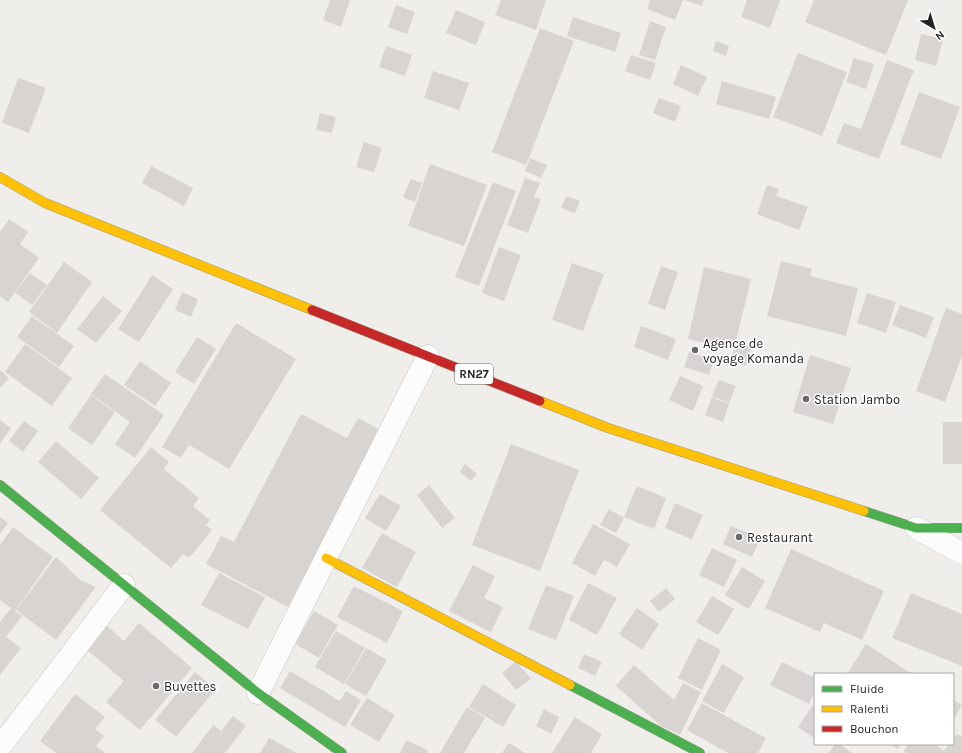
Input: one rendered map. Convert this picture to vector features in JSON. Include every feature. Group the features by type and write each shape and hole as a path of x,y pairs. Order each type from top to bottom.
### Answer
{"main road":[{"name":"RN27","path":"0,177 45,203 608,428 916,528 962,528"},
{"path":"0,485 258,693 342,753"},
{"path":"326,558 700,753"}],"street":[{"path":"258,693 428,356"},
{"path":"916,528 962,553"},
{"path":"0,748 124,585"}],"building":[{"path":"330,0 350,0 341,27 323,20"},
{"path":"501,0 546,0 536,30 495,15"},
{"path":"650,0 683,0 675,20 647,9"},
{"path":"684,0 704,0 702,6"},
{"path":"747,0 780,0 770,28 741,17"},
{"path":"814,0 908,0 886,55 805,22"},
{"path":"396,5 415,12 407,34 388,27"},
{"path":"456,10 485,22 476,45 446,33"},
{"path":"573,17 621,33 615,52 567,36"},
{"path":"650,21 666,27 655,60 639,55"},
{"path":"540,28 574,41 526,165 492,152"},
{"path":"921,34 943,39 936,66 915,60"},
{"path":"716,41 729,46 726,56 713,51"},
{"path":"386,46 412,55 405,76 379,67"},
{"path":"798,53 847,72 822,136 773,117"},
{"path":"631,55 656,63 650,80 625,71"},
{"path":"854,58 874,64 866,89 846,82"},
{"path":"887,60 914,70 879,159 836,143 844,123 861,129"},
{"path":"681,65 707,77 698,96 673,84"},
{"path":"433,71 469,83 459,110 424,98"},
{"path":"18,78 46,88 29,133 2,123"},
{"path":"722,81 776,97 769,119 716,104"},
{"path":"919,92 960,107 941,159 900,144"},
{"path":"659,98 681,106 675,122 653,113"},
{"path":"320,113 336,117 332,133 316,130"},
{"path":"364,142 382,148 374,172 356,167"},
{"path":"530,158 547,165 541,178 525,171"},
{"path":"430,164 487,185 464,246 408,226"},
{"path":"151,166 193,188 184,206 142,183"},
{"path":"525,178 540,183 534,197 541,199 528,233 507,225"},
{"path":"411,179 422,183 415,202 403,197"},
{"path":"493,182 516,191 479,286 455,277"},
{"path":"767,185 779,189 776,196 808,207 799,230 757,214"},
{"path":"566,196 580,201 575,213 561,208"},
{"path":"9,219 28,232 20,244 39,258 8,302 0,296 0,232"},
{"path":"499,247 521,255 504,301 482,293"},
{"path":"781,261 812,269 810,276 858,288 846,336 767,316"},
{"path":"64,262 92,282 57,333 29,312"},
{"path":"572,263 604,274 583,331 552,320"},
{"path":"661,266 678,272 665,310 648,304"},
{"path":"704,267 751,279 736,341 726,339 724,348 688,339"},
{"path":"30,273 47,285 32,305 15,293"},
{"path":"152,275 173,289 139,342 118,329"},
{"path":"182,292 198,299 191,317 175,310"},
{"path":"867,293 896,302 886,333 857,323"},
{"path":"103,296 122,311 96,343 77,329"},
{"path":"900,305 934,317 926,338 892,325"},
{"path":"946,308 962,314 962,356 945,402 916,391"},
{"path":"32,316 74,346 59,367 17,337"},
{"path":"236,323 296,359 229,469 189,445 181,458 162,447"},
{"path":"641,326 676,339 668,360 634,347"},
{"path":"197,337 216,349 194,384 175,372"},
{"path":"737,342 752,347 746,366 730,360"},
{"path":"25,344 72,378 52,406 5,372"},
{"path":"689,352 714,360 709,375 684,367"},
{"path":"810,355 851,368 833,424 793,412"},
{"path":"140,361 171,383 155,406 124,385"},
{"path":"0,370 9,378 0,388"},
{"path":"105,374 164,415 135,458 115,444 130,422 91,394"},
{"path":"680,376 703,386 693,411 669,400"},
{"path":"719,380 736,386 729,403 712,396"},
{"path":"91,395 115,412 92,445 68,428"},
{"path":"712,397 729,404 723,422 705,415"},
{"path":"301,414 347,438 358,418 380,430 288,607 206,564 221,536 234,542"},
{"path":"0,420 11,428 0,444"},
{"path":"24,421 38,431 23,452 9,441"},
{"path":"943,422 962,422 962,464 943,464"},
{"path":"56,441 99,478 81,499 38,462"},
{"path":"511,444 579,470 540,571 472,545"},
{"path":"151,447 169,462 164,469 199,498 193,506 210,520 206,525 212,530 189,558 183,554 171,568 100,510"},
{"path":"465,464 477,474 471,481 460,472"},
{"path":"429,485 455,518 442,528 417,495"},
{"path":"637,486 666,498 654,529 624,517"},
{"path":"380,494 401,506 386,531 365,518"},
{"path":"675,503 703,515 692,539 665,528"},
{"path":"609,509 624,518 616,533 600,525"},
{"path":"0,517 8,523 0,534"},
{"path":"593,524 630,544 617,567 604,560 595,576 572,563"},
{"path":"731,526 760,538 752,557 723,544"},
{"path":"13,527 53,557 15,611 22,616 6,637 21,648 0,675 0,622 11,608 0,600 0,545"},
{"path":"382,533 416,552 397,587 362,568"},
{"path":"712,548 737,560 724,587 699,575"},
{"path":"791,549 884,591 862,640 824,623 820,632 765,608"},
{"path":"56,557 80,580 96,587 56,640 16,610"},
{"path":"473,565 495,576 484,598 503,607 491,632 449,611"},
{"path":"742,567 765,581 749,609 725,595"},
{"path":"219,573 265,597 248,629 201,605"},
{"path":"588,583 617,598 597,635 569,620"},
{"path":"546,585 574,596 556,640 528,629"},
{"path":"354,586 403,611 387,643 337,617"},
{"path":"666,588 675,599 659,612 650,601"},
{"path":"911,593 962,614 962,666 892,638"},
{"path":"712,596 734,609 718,635 696,622"},
{"path":"637,608 659,624 642,650 619,634"},
{"path":"314,611 338,625 319,658 295,644"},
{"path":"139,623 192,668 140,730 106,702 124,681 86,649 106,625 124,641"},
{"path":"336,631 365,648 344,684 315,667"},
{"path":"698,638 721,650 702,690 678,678"},
{"path":"866,644 910,673 848,673"},
{"path":"366,648 387,660 366,696 345,684"},
{"path":"584,654 602,662 595,676 578,668"},
{"path":"516,661 531,679 516,690 502,673"},
{"path":"782,662 814,678 814,693 809,704 770,685"},
{"path":"722,664 744,677 724,713 702,701"},
{"path":"634,665 674,700 683,683 701,692 680,735 661,726 616,686"},
{"path":"290,671 340,701 346,691 361,700 345,727 280,688"},
{"path":"195,672 216,689 176,737 155,720"},
{"path":"483,684 516,705 503,727 469,707"},
{"path":"75,694 105,717 95,729 104,736 96,746 106,753 56,753 40,741"},
{"path":"367,698 395,715 379,742 350,725"},
{"path":"954,701 962,705 954,718"},
{"path":"702,703 766,738 758,753 728,753 687,730"},
{"path":"812,706 814,707 814,738 798,727"},
{"path":"467,707 485,718 464,753 440,753"},
{"path":"544,709 559,717 551,734 536,726"},
{"path":"233,716 246,726 225,753 192,753 213,725 221,731"},
{"path":"575,717 602,734 591,753 552,753"},
{"path":"957,734 962,737 962,753 906,753 904,751 908,745 935,745 944,751 948,745 954,745 954,738"},
{"path":"269,738 297,753 260,753"},
{"path":"406,740 428,750 426,753 400,753"},
{"path":"509,743 525,753 502,753"},
{"path":"834,745 840,745 852,753 829,753"},
{"path":"892,745 900,745 898,749"}],"traffic: fast":[{"path":"0,485 258,693 342,753"},
{"path":"864,511 916,528 962,528"},
{"path":"570,685 700,753"}],"traffic: slow":[{"path":"0,177 45,203 312,310"},
{"path":"540,401 608,428 864,511"},
{"path":"326,558 570,685"}],"traffic: jam":[{"path":"312,310 540,401"}],"place":[{"name":"Agence de voyage Komanda","path":"695,350"},
{"name":"Station Jambo","path":"806,399"},
{"name":"Restaurant","path":"739,537"},
{"name":"Buvettes","path":"156,686"}]}
